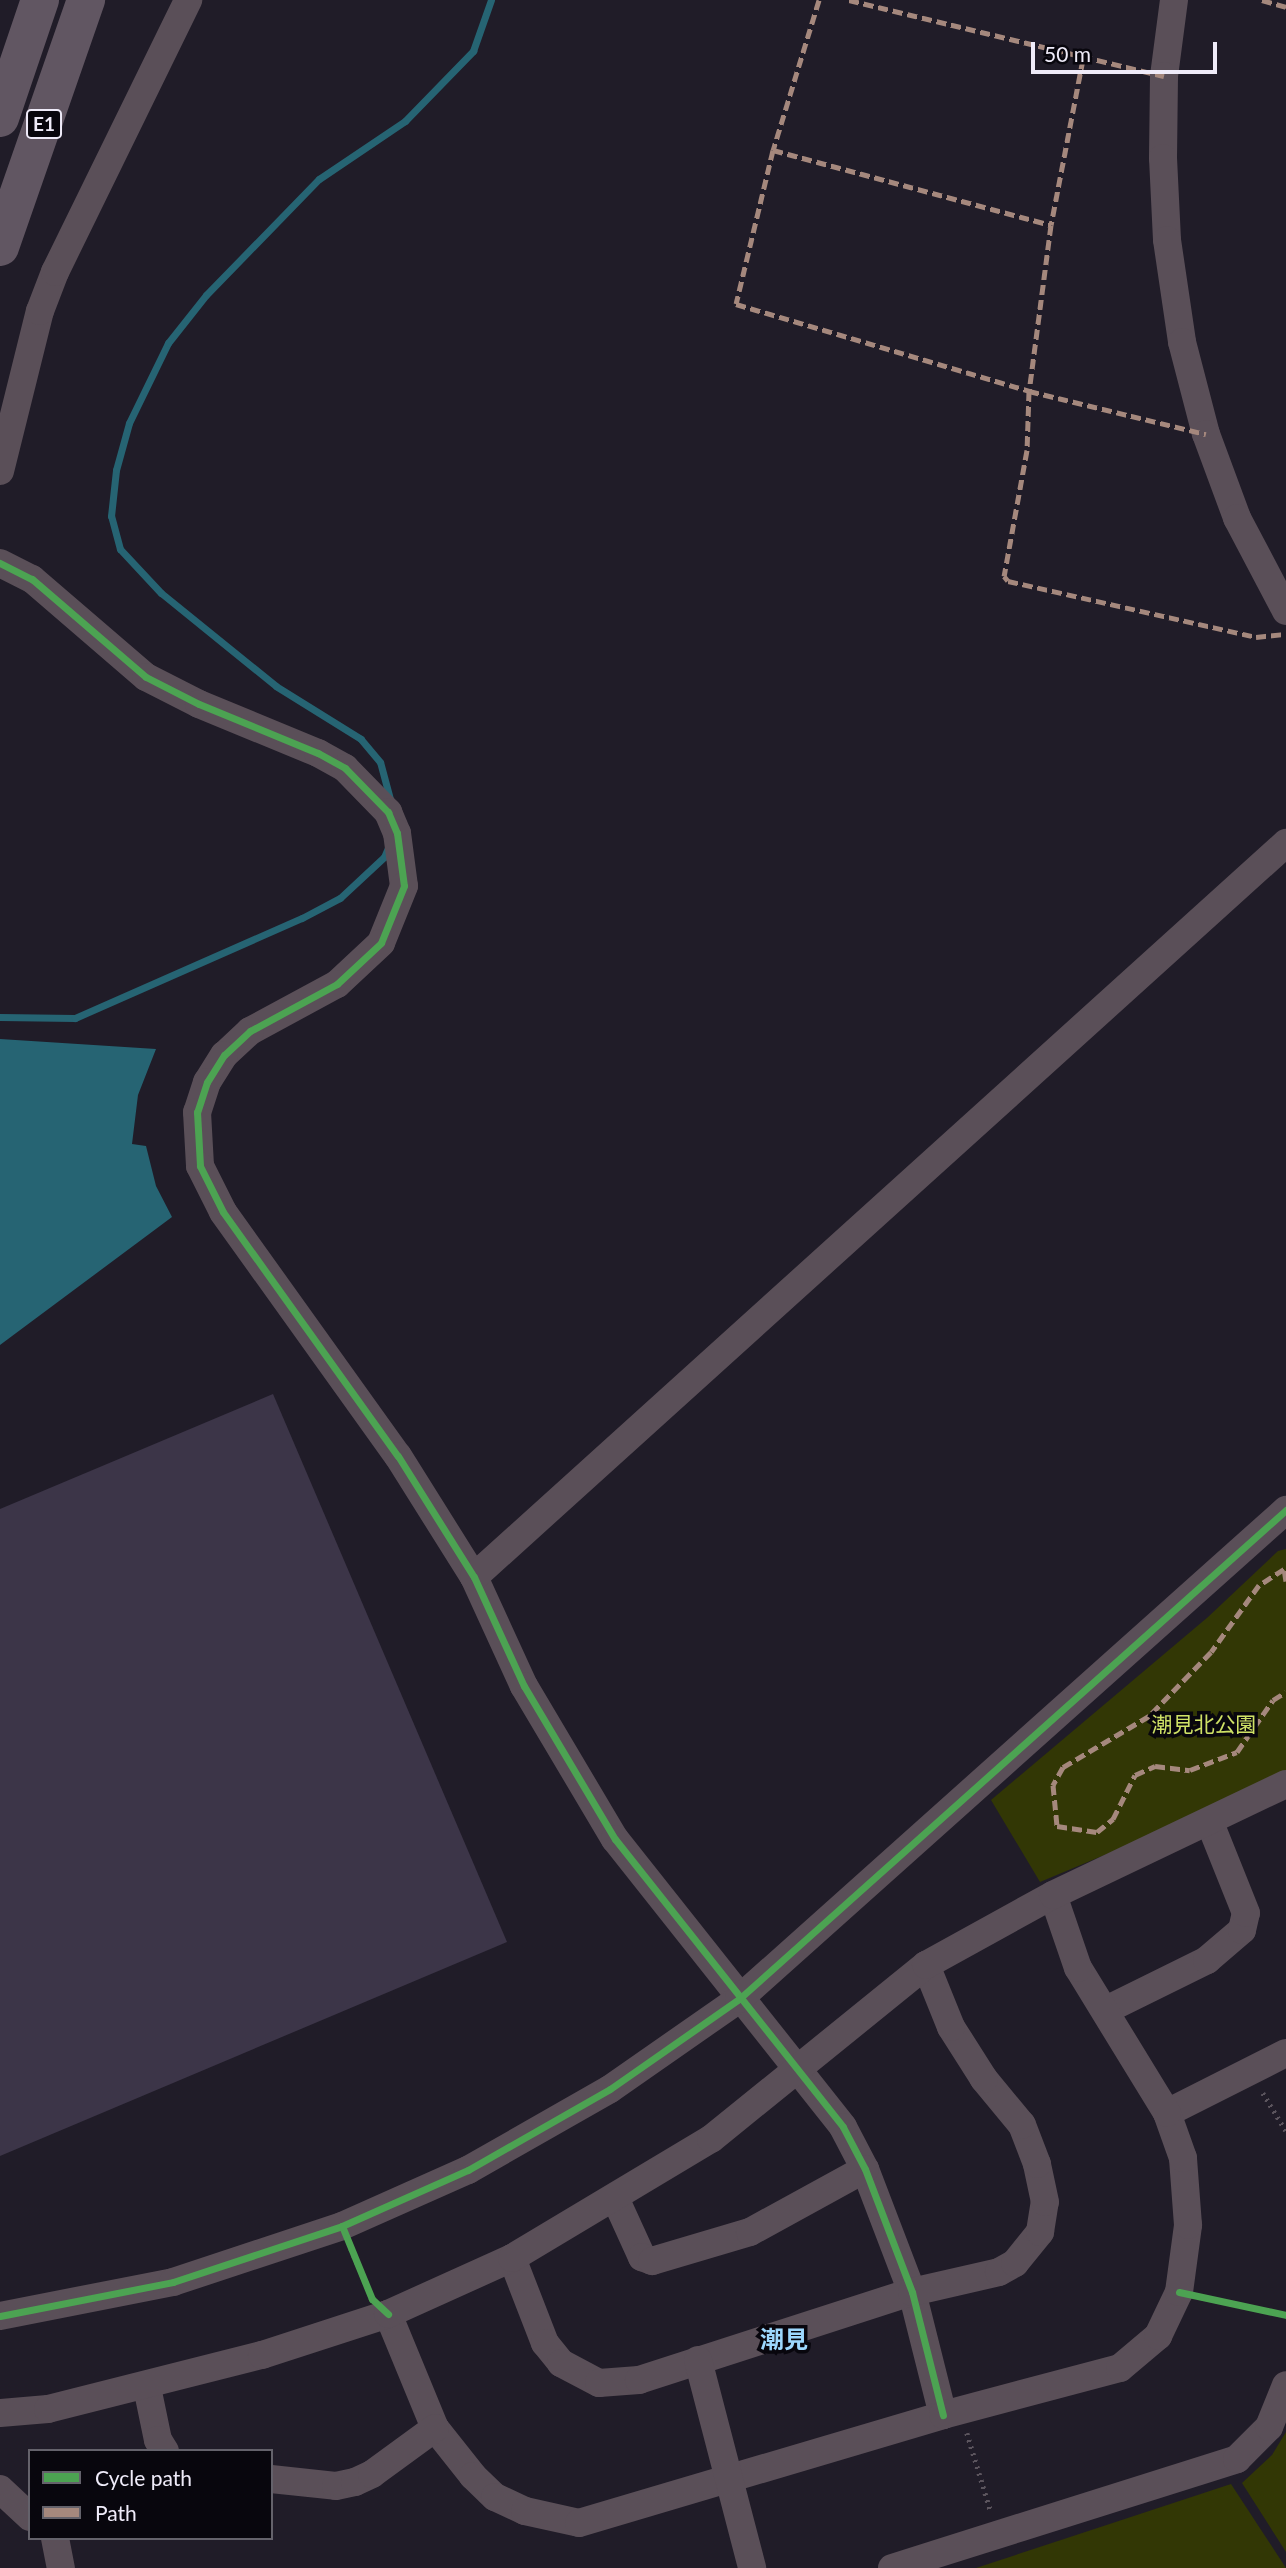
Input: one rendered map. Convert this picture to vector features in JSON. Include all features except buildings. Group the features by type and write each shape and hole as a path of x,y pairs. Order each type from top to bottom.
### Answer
{"highway":[{"name":"E1","path":"0,118 40,0"},
{"name":"E1","path":"0,247 86,0"}],"street":[{"path":"0,471 40,311 55,272 188,0"},
{"path":"1174,0 1164,76 1163,158 1167,240 1177,317 1206,434 1232,506 1286,611"},
{"path":"0,563 32,579 146,677 199,704 318,753 345,768 388,812 397,833 404,886 382,943 337,984 250,1031 225,1055 200,1102 196,1136 209,1190 398,1456 474,1577 524,1686 567,1764 648,1885 843,2127 865,2169 912,2292 952,2413"},
{"path":"474,1577 1286,843"},
{"path":"0,2316 173,2282 342,2226 404,2202 539,2133 739,1999 1286,1510"},
{"path":"0,2413 48,2409 147,2387 388,2314 512,2258 616,2200 711,2139 926,1965 1052,1895 1210,1823 1286,1784"},
{"path":"1107,2010 1207,1961 1242,1930 1246,1913 1210,1823"},
{"path":"388,2314 435,2428 453,2453 495,2497 557,2521 579,2523 608,2517 952,2413 1120,2368 1158,2336 1179,2292 1188,2225 1183,2158 1167,2113 1107,2010 1078,1968 1052,1895"},
{"path":"512,2258 545,2343 577,2375 599,2383 639,2380 912,2292 999,2272 1015,2263 1040,2232 1045,2202 1022,2125 985,2079 951,2027 926,1965"},
{"path":"1167,2113 1286,2053"},
{"path":"616,2200 642,2257 652,2261 750,2232 865,2169"},
{"path":"698,2360 752,2568"},
{"path":"892,2568 1237,2459 1269,2427 1286,2385"},
{"path":"147,2387 158,2440 164,2449"},
{"path":"273,2479 336,2486 355,2482 435,2428"},
{"path":"0,2489 28,2515"},
{"path":"55,2540 61,2568"}],"path":[{"path":"1250,2071 1286,2132"},
{"path":"342,2226 372,2299 388,2314"},
{"path":"1179,2292 1286,2315"},
{"path":"952,2413 997,2533"}],"green space":[{"name":"潮見北公園","path":"1286,1549 1286,1771 1207,1812 1040,1882 991,1800 1208,1617 1278,1551"},
{"path":"1286,2432 1286,2552 1242,2483 1272,2455"},
{"path":"1231,2484 1286,2568 976,2568"}],"water":[{"path":"0,1039 156,1049 138,1095 132,1144 146,1146 156,1186 172,1217 0,1345"}],"waterway":[{"path":"390,799 380,762 361,739 276,686 161,593 120,549 111,516 116,470 129,423 168,343 206,295 319,179 405,121 473,51 491,0"},
{"path":"0,1017 75,1018 302,918 340,898 384,857 389,845"}],"marked path":[{"path":"819,0 773,150 736,304 1029,391 1206,434"},
{"path":"849,0 1164,76"},
{"path":"1262,0 1286,7"},
{"path":"1083,59 1051,225 1029,391 1027,450 1004,576 1008,581 1256,637 1286,634"},
{"path":"773,150 1051,225"},
{"path":"1286,1581 1284,1569 1259,1585 1211,1652 1149,1716 1063,1767 1053,1785 1057,1826 1097,1832 1113,1819 1135,1775 1155,1766 1190,1770 1237,1752 1273,1700 1286,1692"}],"cycle path":[{"path":"0,563 32,579 146,677 199,704 318,753 345,768 388,812 397,833 404,886 381,943 337,984 250,1031 224,1055 207,1082 197,1112 200,1166 223,1212 398,1456 474,1577 524,1686 615,1839 843,2127 865,2169 912,2292 943,2415"},
{"path":"0,2316 173,2282 342,2226 468,2170 610,2089 739,1999 1286,1510"},
{"path":"342,2226 372,2299 388,2314"},
{"path":"1179,2292 1286,2315"}],"district":[{"name":"潮見","path":"784,2339"}]}
